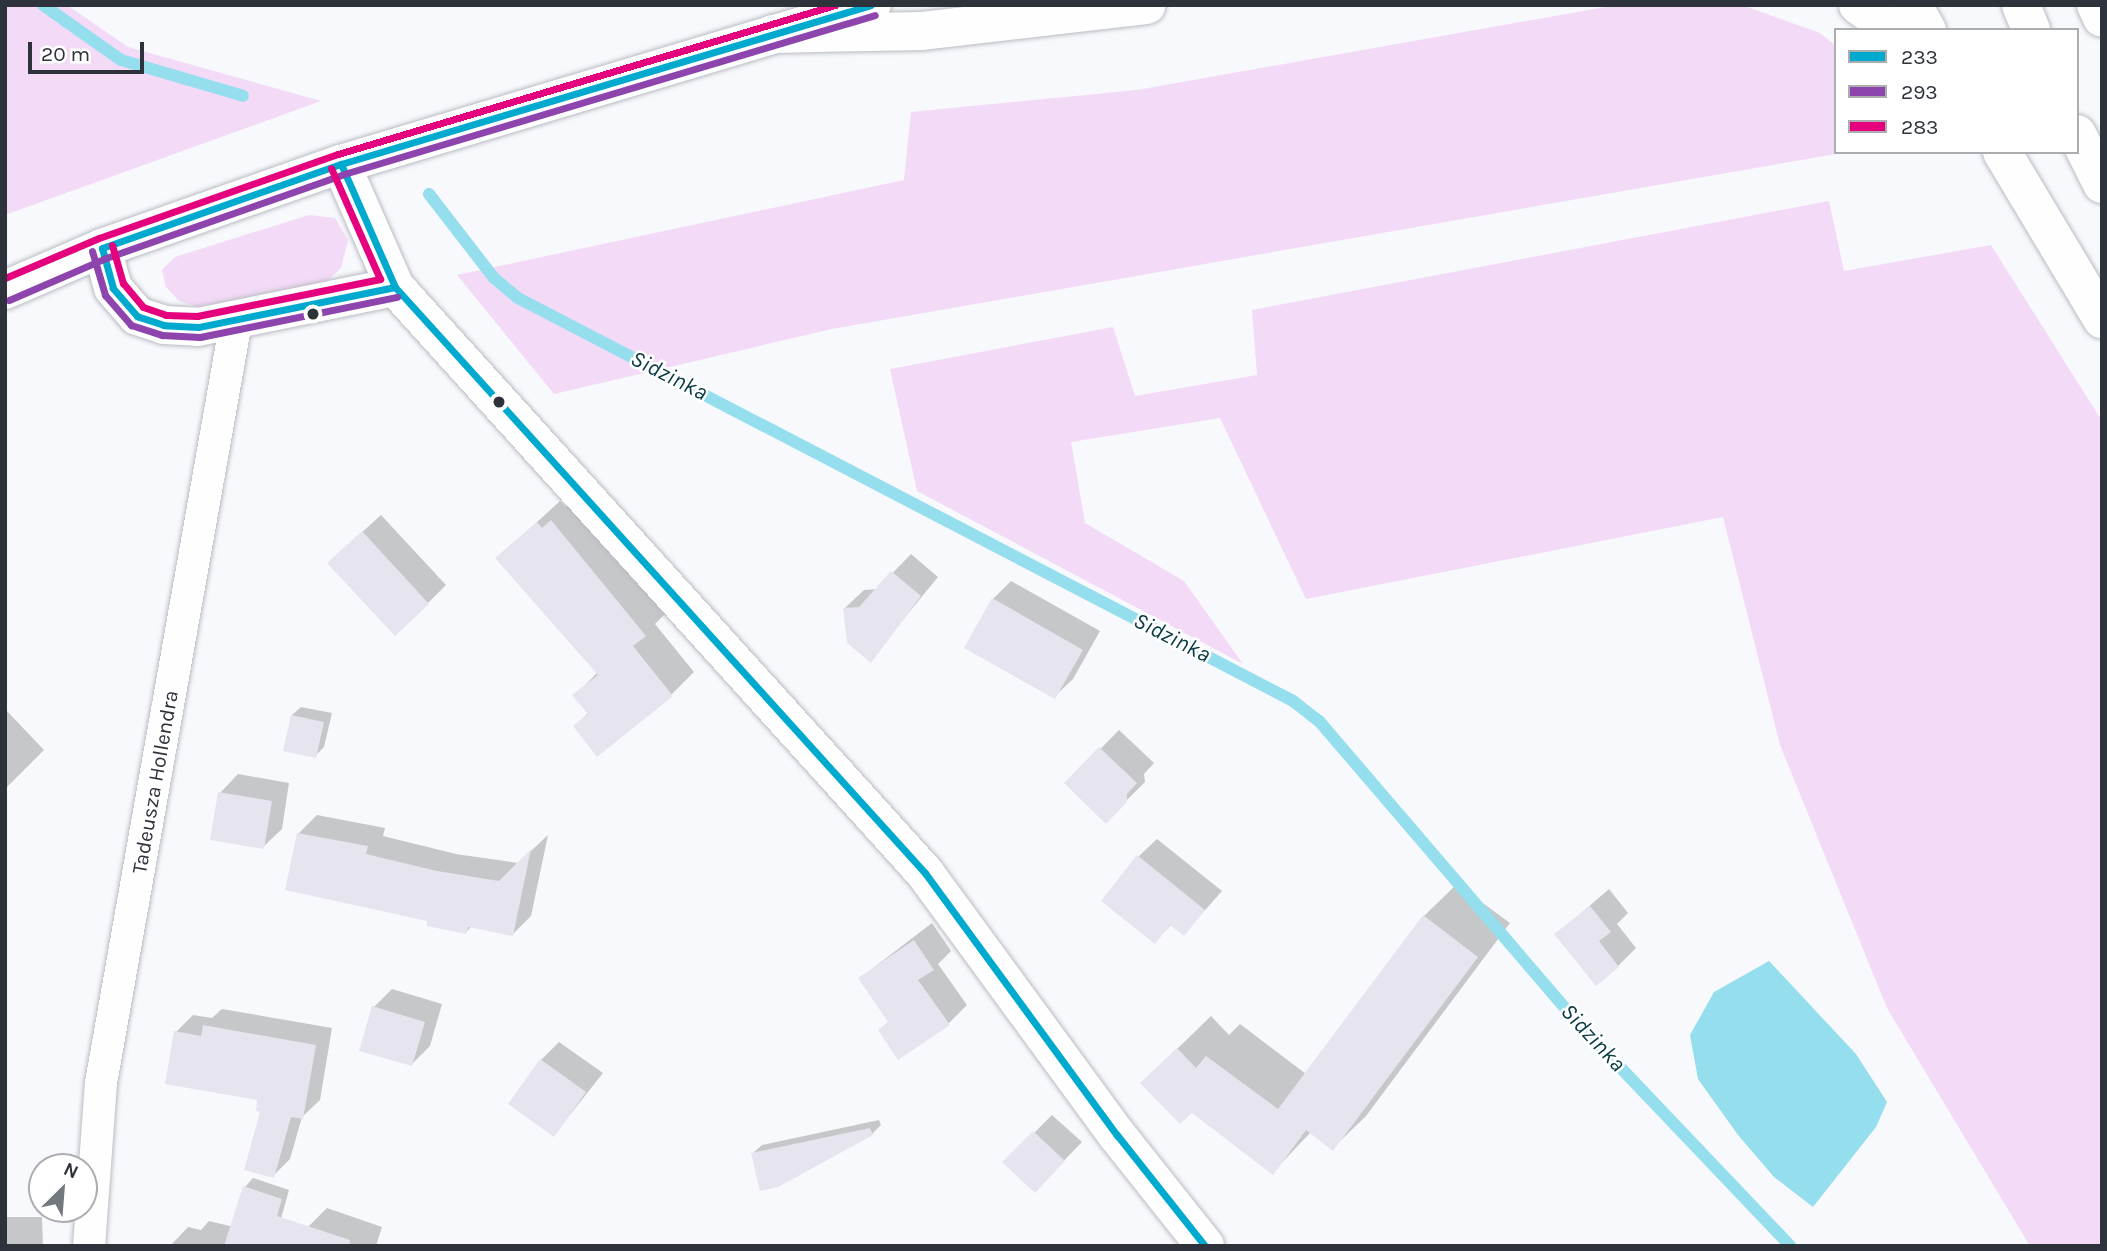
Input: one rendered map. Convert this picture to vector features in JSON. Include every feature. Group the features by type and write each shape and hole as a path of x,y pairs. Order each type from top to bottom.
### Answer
{"main road":[{"path":"5,290 102,248 341,164 872,5"},
{"path":"773,34 922,31 1147,5"},
{"path":"1858,5 1890,28"},
{"path":"1913,5 1926,28"},
{"path":"2021,5 2030,28"},
{"path":"2096,5 2102,18"},
{"path":"2079,138 2102,184"},
{"path":"2003,154 2102,319"},
{"path":"341,164 395,287 925,873 1117,1135 1205,1246"},
{"path":"102,248 113,288 137,316 164,325 198,327 236,321 395,287"}],"street":[{"name":"Tadeusza Hollendra","path":"89,1246 102,1083 236,321"}],"shaded area":[{"path":"5,5 67,5 128,47 321,101 5,215"},
{"path":"1617,5 1742,5 1820,33 1834,44 1836,154 832,329 554,394 457,275 904,180 911,112 1137,90"},
{"path":"1829,201 1844,271 1991,245 2102,421 2102,1246 2030,1246 1887,1008 1780,745 1723,517 1306,599 1220,418 1071,442 1085,523 1184,581 1243,664 917,491 890,369 1113,327 1135,396 1257,375 1252,310"},
{"path":"309,215 335,218 348,240 341,268 326,282 198,307 179,301 166,287 162,270 175,257"}],"water":[{"path":"1769,961 1856,1054 1887,1102 1876,1127 1813,1207 1774,1177 1738,1135 1698,1079 1690,1035 1714,992"}],"building":[{"path":"551,520 646,636 633,646 673,696 597,757 573,726 588,714 572,695 598,675 495,558 537,522 542,528"},
{"path":"362,531 429,604 395,636 327,563"},
{"path":"891,571 921,596 871,663 847,643 843,608 859,607"},
{"path":"992,598 1083,650 1055,699 964,648"},
{"path":"291,715 324,722 316,758 283,751"},
{"path":"1099,747 1137,783 1127,794 1127,802 1106,824 1064,783"},
{"path":"218,792 272,801 264,849 210,840"},
{"path":"297,833 368,846 366,854 437,871 499,881 531,849 513,936 468,927 466,934 427,926 427,921 285,890"},
{"path":"1137,855 1205,910 1184,936 1170,925 1155,944 1101,901"},
{"path":"1590,906 1611,932 1599,941 1619,967 1596,986 1554,934"},
{"path":"1423,915 1478,957 1333,1151 1306,1130 1273,1175 1192,1113 1180,1124 1140,1083 1177,1048 1196,1068 1206,1056 1278,1109"},
{"path":"914,940 934,970 918,980 950,1025 898,1060 878,1030 888,1022 858,978"},
{"path":"372,1006 425,1022 412,1066 359,1051"},
{"path":"203,1025 316,1045 303,1119 291,1117 274,1178 244,1170 260,1112 256,1111 257,1100 165,1084 174,1031 201,1036"},
{"path":"540,1059 586,1092 554,1137 508,1104"},
{"path":"870,1128 873,1135 778,1187 760,1191 751,1153"},
{"path":"1033,1131 1065,1161 1035,1193 1002,1162"},
{"path":"243,1186 282,1199 277,1216 350,1240 349,1246 224,1246"}],"waterway":[{"name":"Sidzinka","path":"43,5 121,60 243,96"},
{"name":"Sidzinka","path":"429,194 494,278 518,298 1293,701 1319,721 1578,1023 1790,1246"}],"transit line":[{"name":"283","path":"5,278 99,238 338,154 835,5"},
{"name":"233","path":"395,287 198,327 164,325 137,316 113,288 102,248 341,164 871,5"},
{"name":"293","path":"9,300 106,258 344,174 875,15"},
{"name":"233","path":"341,164 395,287 925,873 1117,1135 1205,1246"},
{"name":"283","path":"112,245 123,283 143,307 166,315 197,316 380,279 331,168"},
{"name":"293","path":"92,251 105,295 131,325 162,335 200,337 397,297"}]}
